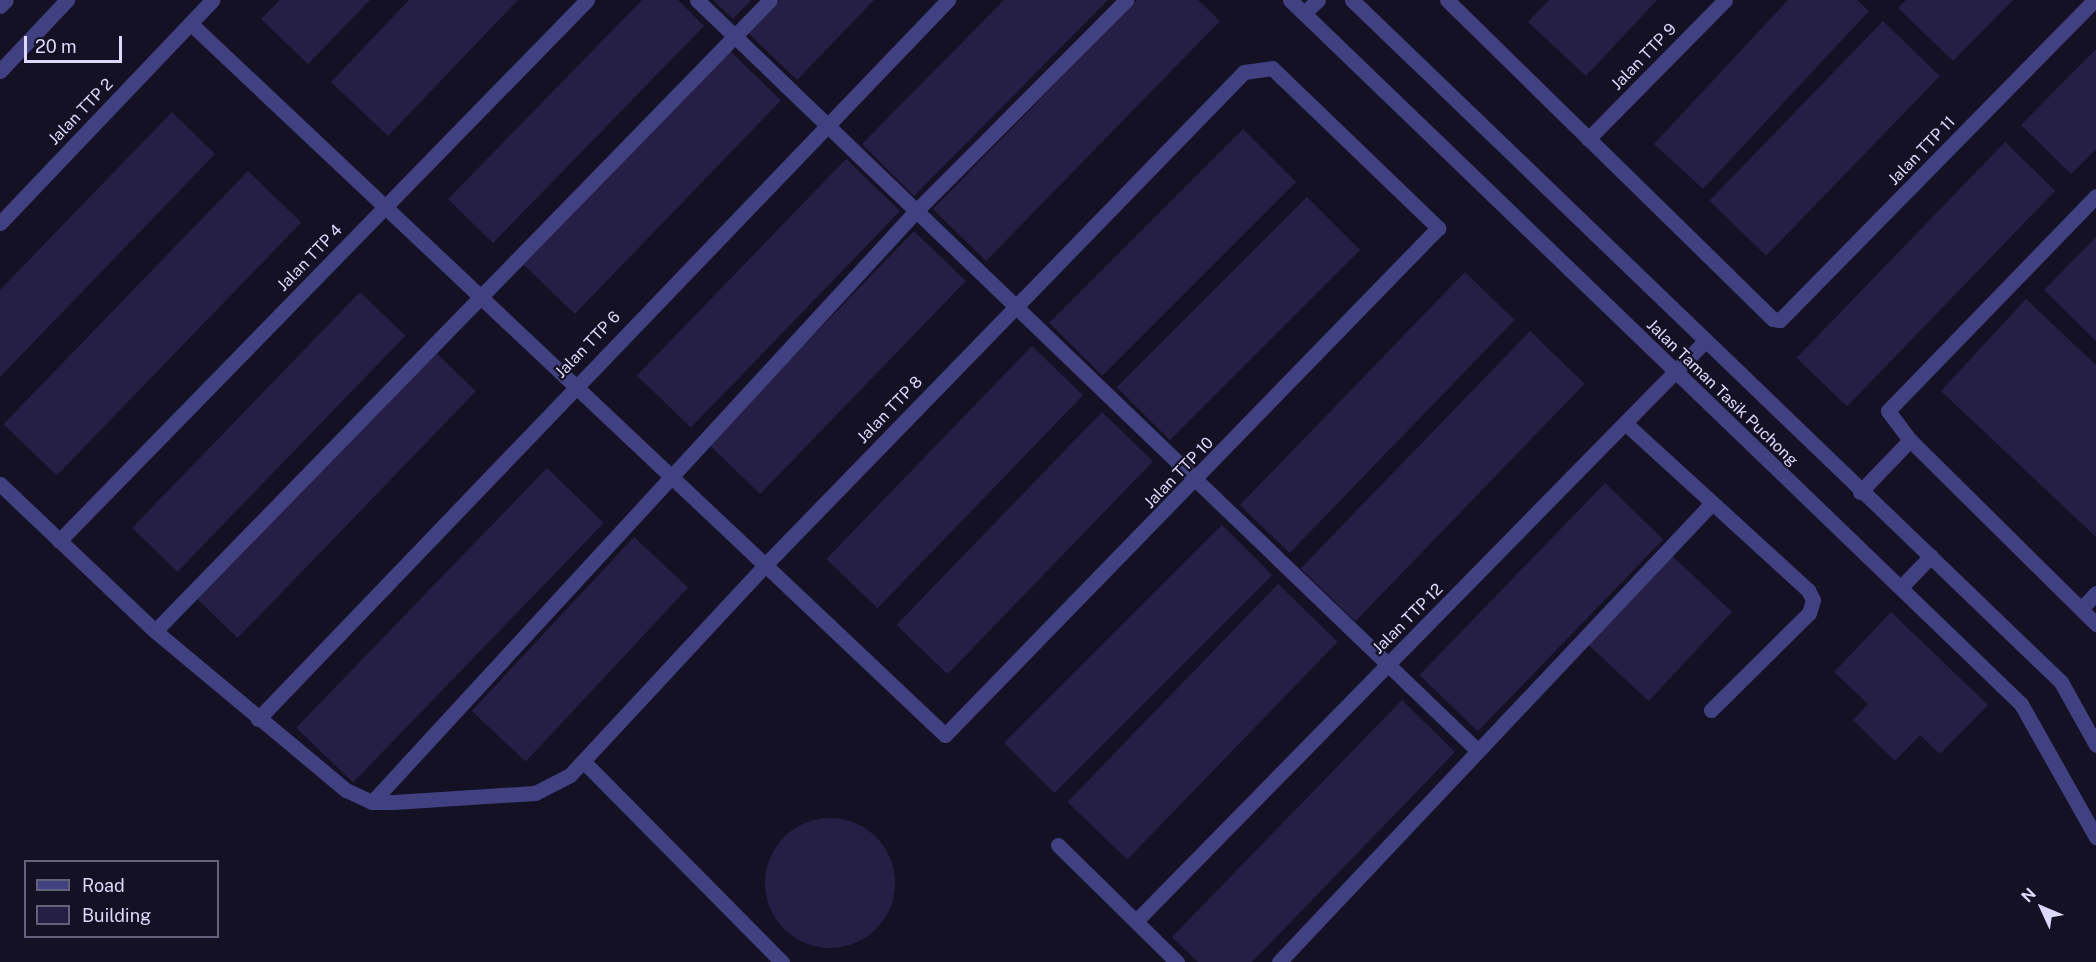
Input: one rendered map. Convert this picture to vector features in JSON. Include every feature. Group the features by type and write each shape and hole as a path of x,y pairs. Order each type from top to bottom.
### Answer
{"street":[{"path":"0,6 6,0"},
{"path":"0,71 67,0"},
{"name":"Jalan TTP 2","path":"0,223 212,0"},
{"name":"Jalan TTP 4","path":"59,541 587,0"},
{"path":"697,0 1478,751"},
{"path":"155,631 770,0"},
{"name":"Jalan TTP 6","path":"258,718 574,385 948,0"},
{"path":"0,484 155,631 346,790 372,802 673,478 916,211 1126,0"},
{"name":"Jalan Taman Tasik Puchong","path":"1290,0 2021,704 2096,837"},
{"path":"1304,14 1318,0"},
{"name":"Jalan Taman Tasik Puchong","path":"1352,0 1860,492 1931,556 2061,682 2096,745"},
{"path":"1447,0 1588,139"},
{"name":"Jalan TTP 9","path":"1588,139 1725,0"},
{"name":"Jalan TTP 11","path":"1588,139 1773,319 1788,316 2094,0"},
{"path":"190,23 765,565"},
{"name":"Jalan TTP 8","path":"372,802 553,788 583,761 765,565 1244,72 1260,67 1272,68 1435,222 1437,234"},
{"path":"2096,196 1894,401 1891,419 2096,624"},
{"name":"Jalan TTP 10","path":"765,565 945,735 1437,234"},
{"name":"Jalan TTP 12","path":"1136,921 1704,341"},
{"path":"1625,423 1808,590 1813,600 1809,613 1711,710"},
{"path":"1860,492 1910,440"},
{"path":"1279,962 1712,503"},
{"path":"1901,587 1931,556"},
{"path":"2081,609 2096,593"},
{"path":"583,761 782,962"},
{"path":"1058,845 1177,962"}],"building":[{"path":"280,0 370,0 308,64 261,19"},
{"path":"409,0 518,0 388,136 331,82"},
{"path":"642,0 678,0 704,26 493,243 448,199"},
{"path":"713,0 751,0 733,19"},
{"path":"780,0 874,0 797,80 748,33"},
{"path":"1004,0 1108,0 914,196 862,144"},
{"path":"1137,0 1198,0 1220,21 986,261 933,209"},
{"path":"1549,0 1657,0 1586,76 1528,22"},
{"path":"1788,0 1857,0 1869,11 1703,189 1654,144"},
{"path":"1906,0 2013,0 1953,61 1898,8"},
{"path":"1883,21 1940,76 1766,256 1709,201"},
{"path":"2096,49 2096,149 2071,174 2021,125"},
{"path":"730,51 781,100 575,314 524,265"},
{"path":"172,112 215,154 0,377 0,290"},
{"path":"1243,129 1296,182 1102,376 1049,323"},
{"path":"2005,142 2055,191 1847,406 1797,358"},
{"path":"846,159 900,211 691,428 637,376"},
{"path":"248,171 301,222 57,476 3,424"},
{"path":"1307,197 1360,250 1170,440 1117,387"},
{"path":"914,231 966,281 760,494 708,444"},
{"path":"2096,237 2096,341 2044,290"},
{"path":"1465,272 1515,320 1290,553 1240,505"},
{"path":"360,292 405,336 177,572 132,528"},
{"path":"2026,299 2096,365 2096,537 1941,391"},
{"path":"1530,331 1585,384 1355,621 1301,568"},
{"path":"1032,346 1083,395 877,608 826,559"},
{"path":"432,349 476,391 238,638 194,596"},
{"path":"1102,412 1153,461 947,674 896,625"},
{"path":"547,468 604,523 353,783 296,728"},
{"path":"1605,483 1663,539 1478,731 1420,675"},
{"path":"1222,525 1272,575 1054,793 1004,743"},
{"path":"634,537 688,587 526,762 472,711"},
{"path":"1669,553 1732,612 1649,701 1586,642"},
{"path":"1278,584 1338,642 1127,860 1068,802"},
{"path":"1891,612 1988,705 1940,754 1920,735 1895,761 1853,720 1868,704 1834,672"},
{"path":"1402,700 1455,752 1252,962 1198,962 1172,937"},
{"path":"830,818 855,823 876,837 890,858 895,883 890,908 876,929 855,943 830,948 805,943 784,929 770,908 765,883 770,858 784,837 805,823"}]}
